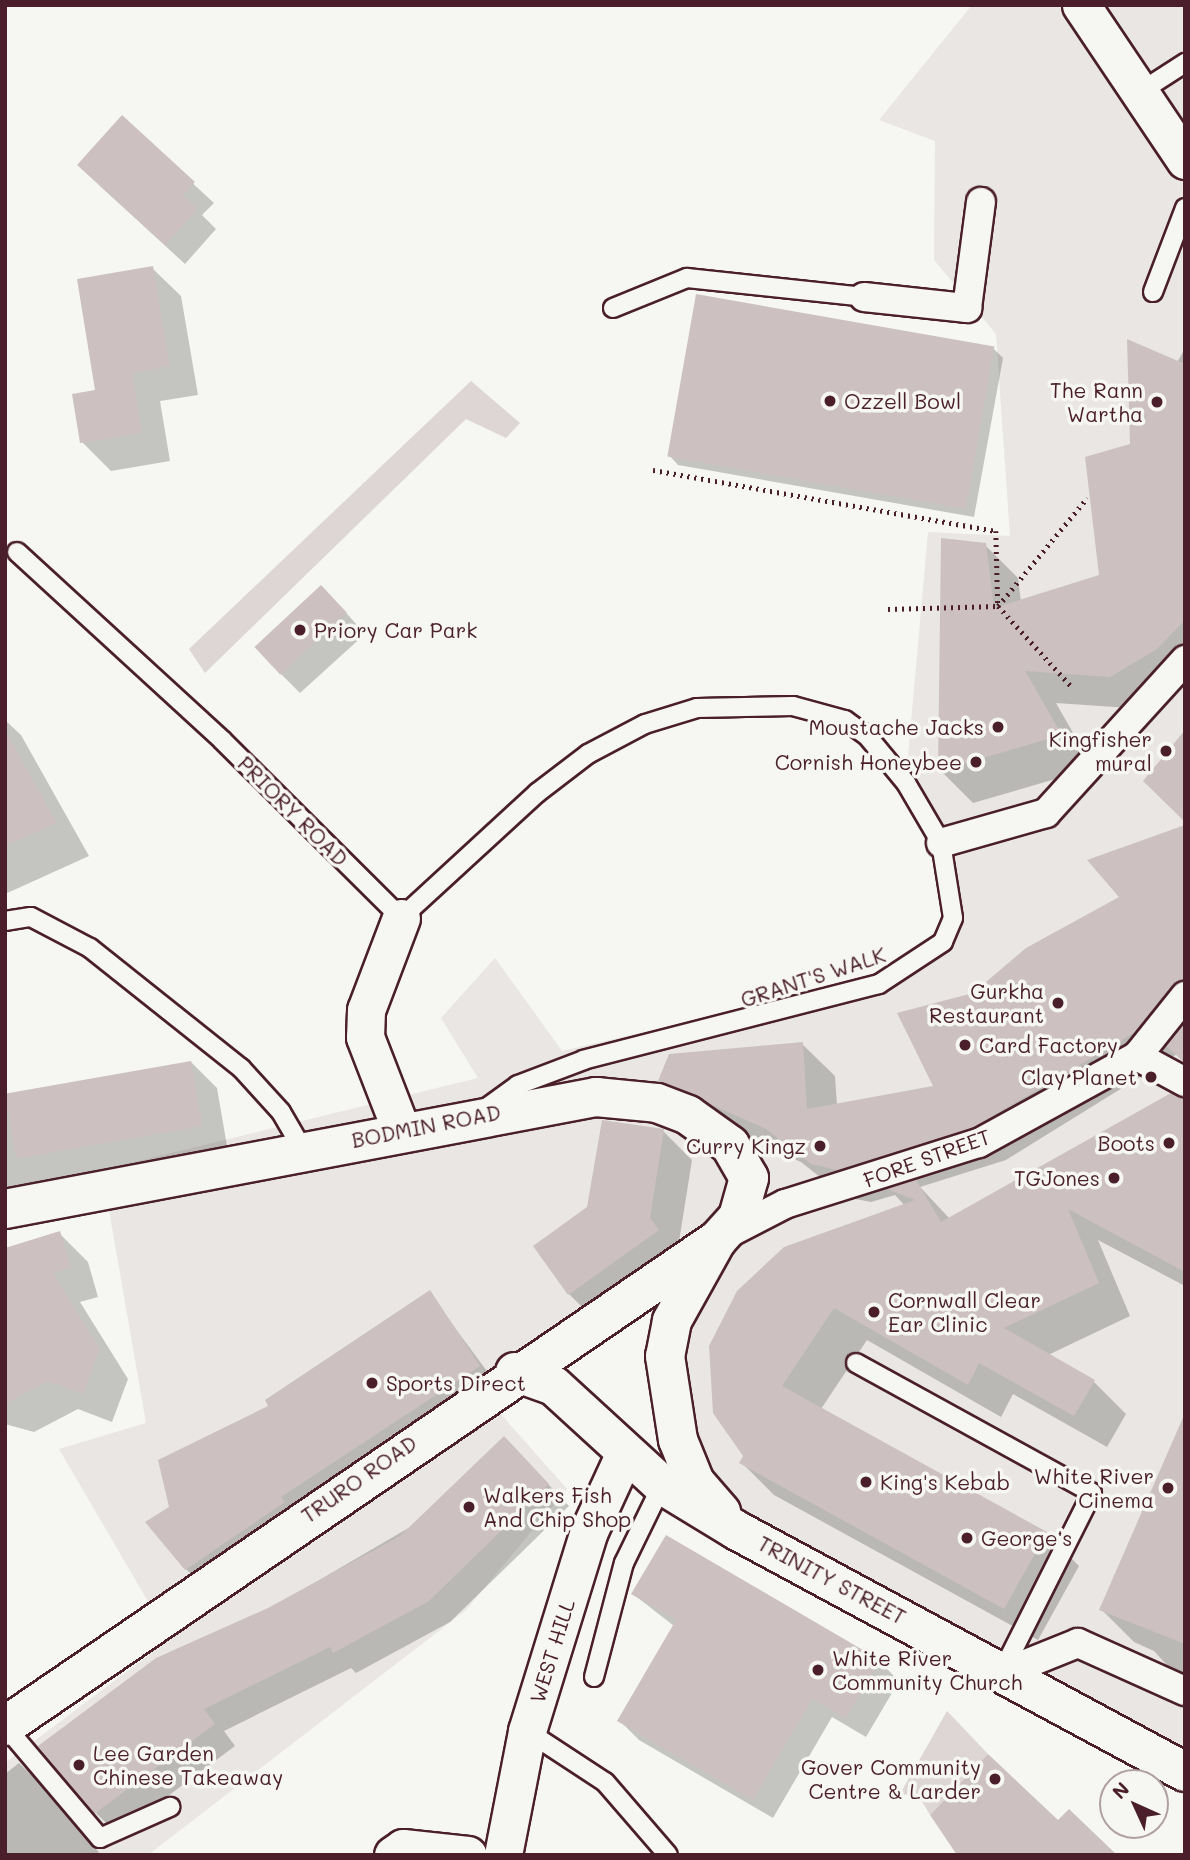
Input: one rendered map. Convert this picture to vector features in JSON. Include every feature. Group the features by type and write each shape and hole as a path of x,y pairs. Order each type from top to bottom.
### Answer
{"main road":[{"name":"BODMIN ROAD","path":"5,1209 401,1130 596,1097 657,1103 688,1115 730,1145 749,1178 738,1217 717,1240"},
{"name":"TRURO ROAD","path":"5,1726 515,1372 717,1240"},
{"name":"TRINITY STREET","path":"717,1240 672,1321 665,1356 668,1400 695,1482 736,1530"},
{"name":"TRINITY STREET","path":"515,1372 554,1386 580,1405 624,1455 662,1485 736,1530 1185,1772"}],"street":[{"path":"1081,5 1185,160"},
{"path":"864,297 967,308 981,202"},
{"path":"941,843 1046,813 1185,660"},
{"path":"401,918 366,1010 365,1037 401,1130"},
{"name":"FORE STREET","path":"717,1240 785,1204 979,1143 1137,1056 1185,996"},
{"path":"1137,1056 1185,1082"},
{"name":"WEST HILL","path":"503,1855 527,1731 589,1531 624,1455"},
{"path":"1002,1674 1078,1643 1185,1690"},
{"path":"393,1855 403,1848 468,1855"}],"lane":[{"path":"1140,92 1185,63"},
{"path":"1153,292 1185,208"},
{"path":"614,308 687,278 864,297"},
{"name":"PRIORY ROAD","path":"17,552 222,740 401,918"},
{"name":"GRANT'S WALK","path":"401,918 587,754 645,724 697,708 793,706 845,720 906,783 941,843 953,918 943,942 914,966 879,984 790,1010 584,1060 518,1084 473,1117"},
{"path":"5,921 31,918 90,948 241,1068 281,1112 303,1150"},
{"path":"856,1363 1093,1493 1002,1674"},
{"path":"594,1677 624,1563 662,1485"},
{"path":"5,1726 100,1838 170,1807"},
{"path":"527,1731 605,1782 667,1855"}],"path":[{"path":"653,470 996,531 998,606 1072,687"},
{"path":"888,609 998,606 1087,498"}],"shaded area":[{"path":"972,5 1185,5 1185,1760 741,1516 713,1492 682,1407 685,1353 702,1302 726,1265 703,1236 476,1386 567,1489 466,1610 148,1855 5,1855 5,1763 170,1639 59,1449 146,1423 102,1170 478,1078 441,1018 495,958 562,1051 882,977 952,918 941,843 906,783 928,532 1010,536 996,334 934,260 935,141 879,120"},
{"path":"471,381 520,423 506,438 466,419 205,673 189,649"},
{"path":"947,1711 988,1754 930,1815 919,1796 900,1794"}],"building":[{"path":"122,115 195,182 183,195 198,208 165,245 77,165"},
{"path":"153,266 170,366 132,373 142,433 80,443 72,394 95,390 77,279"},
{"name":"Ozzell Bowl","path":"696,294 994,347 966,509 667,456"},
{"path":"1127,339 1185,364 1185,620 1157,649 1110,677 1025,671 1062,735 938,771 941,538 986,543 994,608 1099,575 1085,457 1130,444"},
{"name":"Priory Car Park","path":"321,585 347,613 280,675 254,647"},
{"path":"1185,730 1185,822 1143,781"},
{"path":"5,731 57,823 5,846"},
{"path":"1185,825 1185,980 1172,986 1134,1033 972,1128 837,1170 811,1164 766,1129 658,1081 669,1054 803,1042 807,1109 933,1086 897,1013 973,993 1026,948 1119,897 1087,860"},
{"path":"1185,1023 1185,1063 1166,1046"},
{"path":"191,1061 202,1126 16,1159 5,1094"},
{"path":"1171,1093 1185,1099 1185,1272 1068,1209 1099,1283 1004,1328 1095,1380 1074,1416 979,1363 968,1385 834,1308 782,1386 1047,1532 1004,1609 739,1463 743,1456 713,1413 709,1346 737,1291 784,1247 915,1200 887,1189 916,1180 941,1222"},
{"path":"602,1120 664,1129 650,1218 659,1230 568,1295 533,1246 587,1207"},
{"path":"60,1231 71,1268 53,1273 100,1349 83,1394 48,1381 5,1404 5,1248"},
{"path":"430,1290 480,1366 281,1497 285,1502 185,1570 145,1522 169,1507 158,1460 268,1406 265,1400"},
{"name":"White River Cinema","path":"1185,1413 1185,1644 1099,1610"},
{"path":"504,1436 549,1484 429,1601 333,1653 330,1647 204,1709 215,1724 94,1814 38,1746 156,1658 268,1608 400,1536"},
{"name":"White River Community Church","path":"666,1535 880,1660 846,1718 812,1699 753,1800 617,1721 676,1620 631,1594"},
{"path":"988,1754 1058,1820 1069,1809 1117,1855 957,1855 930,1815"}],"place":[{"name":"Ozzell Bowl","path":"830,401"},
{"name":"The Rann Wartha","path":"1157,402"},
{"name":"Priory Car Park","path":"300,630"},
{"name":"Moustache Jacks","path":"998,727"},
{"name":"Kingfisher mural","path":"1166,751"},
{"name":"Cornish Honeybee","path":"976,762"},
{"name":"Gurkha Restaurant","path":"1058,1003"},
{"name":"Card Factory","path":"965,1045"},
{"name":"Clay Planet","path":"1151,1077"},
{"name":"Boots","path":"1169,1143"},
{"name":"Curry Kingz","path":"820,1146"},
{"name":"TGJones","path":"1114,1178"},
{"name":"Cornwall Clear Ear Clinic","path":"874,1312"},
{"name":"Sports Direct","path":"372,1383"},
{"name":"King's Kebab","path":"866,1482"},
{"name":"White River Cinema","path":"1168,1488"},
{"name":"Walkers Fish And Chip Shop","path":"469,1507"},
{"name":"George's","path":"967,1538"},
{"name":"White River Community Church","path":"818,1670"},
{"name":"Lee Garden Chinese Takeaway","path":"79,1765"},
{"name":"Gover Community Centre & Larder","path":"995,1779"}]}
